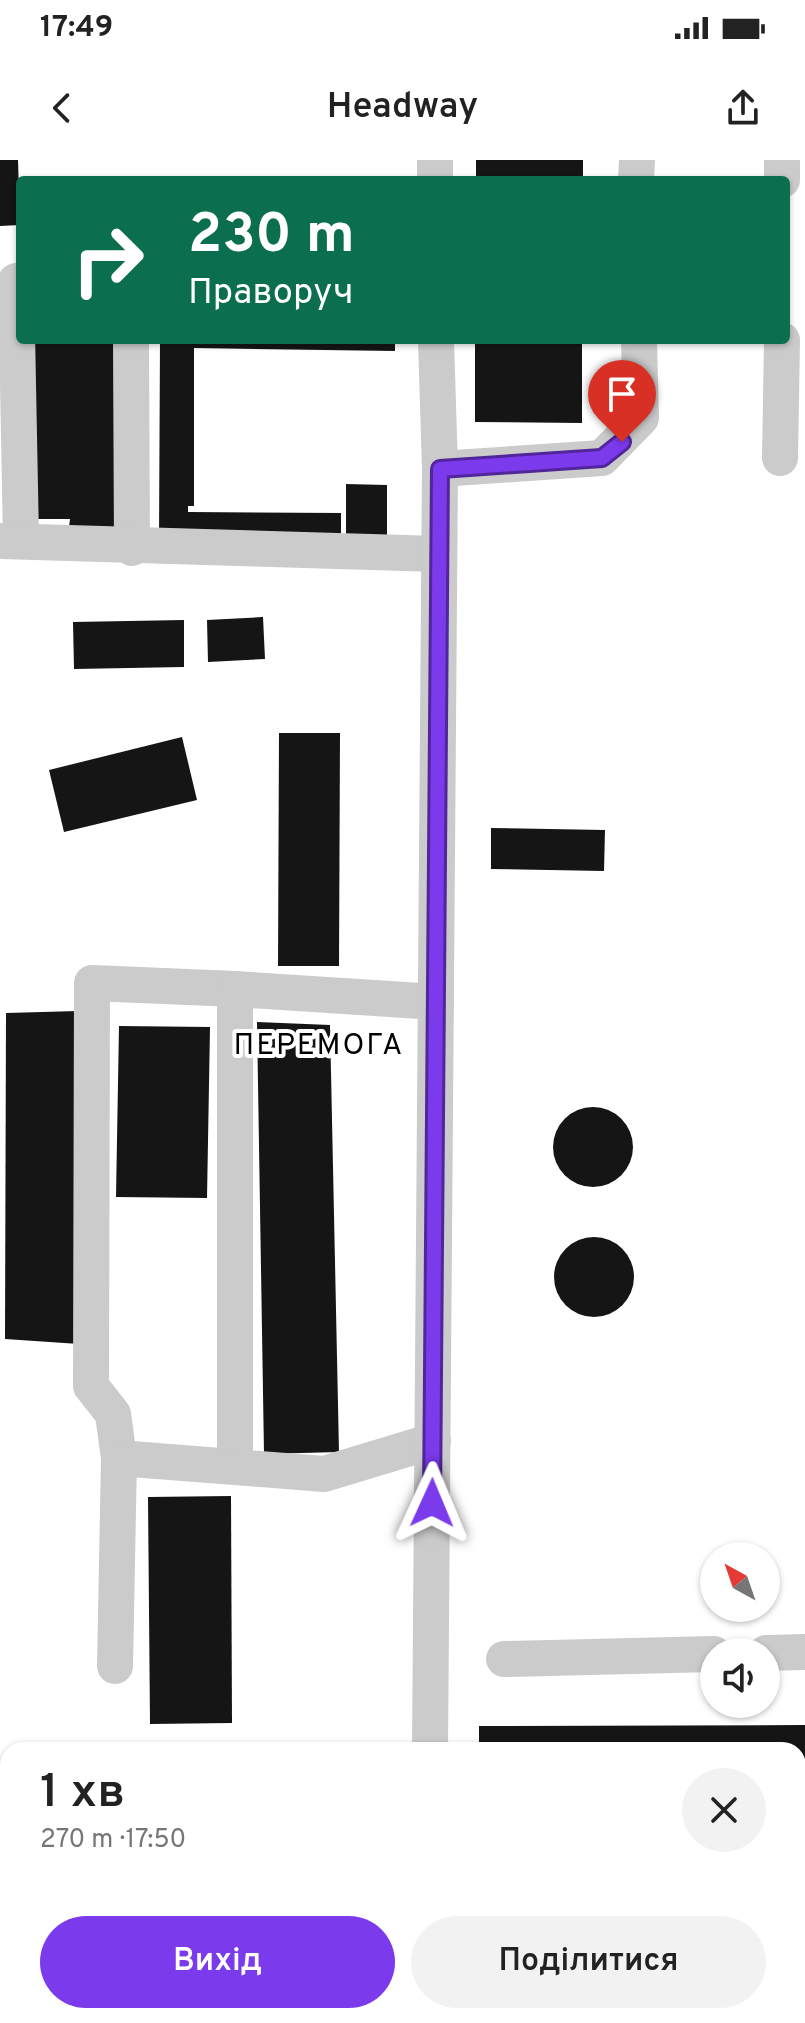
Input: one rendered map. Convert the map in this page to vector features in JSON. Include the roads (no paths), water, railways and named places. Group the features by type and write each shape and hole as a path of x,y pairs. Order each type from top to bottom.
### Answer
{"street":[{"path":"12,281 11,540 132,548 438,554"},
{"path":"131,344 132,548"},
{"path":"430,1742 440,469 436,344"},
{"path":"440,469 602,458 641,418 639,344"},
{"path":"780,458 782,344"},
{"path":"115,1666 119,1458 113,1414 91,1386 92,983 436,1002"},
{"path":"235,989 235,1465"},
{"path":"119,1458 324,1474 433,1441"},
{"path":"780,1653 805,1652"},
{"path":"504,1659 700,1654"}],"district":[{"name":"ПЕРЕМОГА","path":"319,1044"}]}
